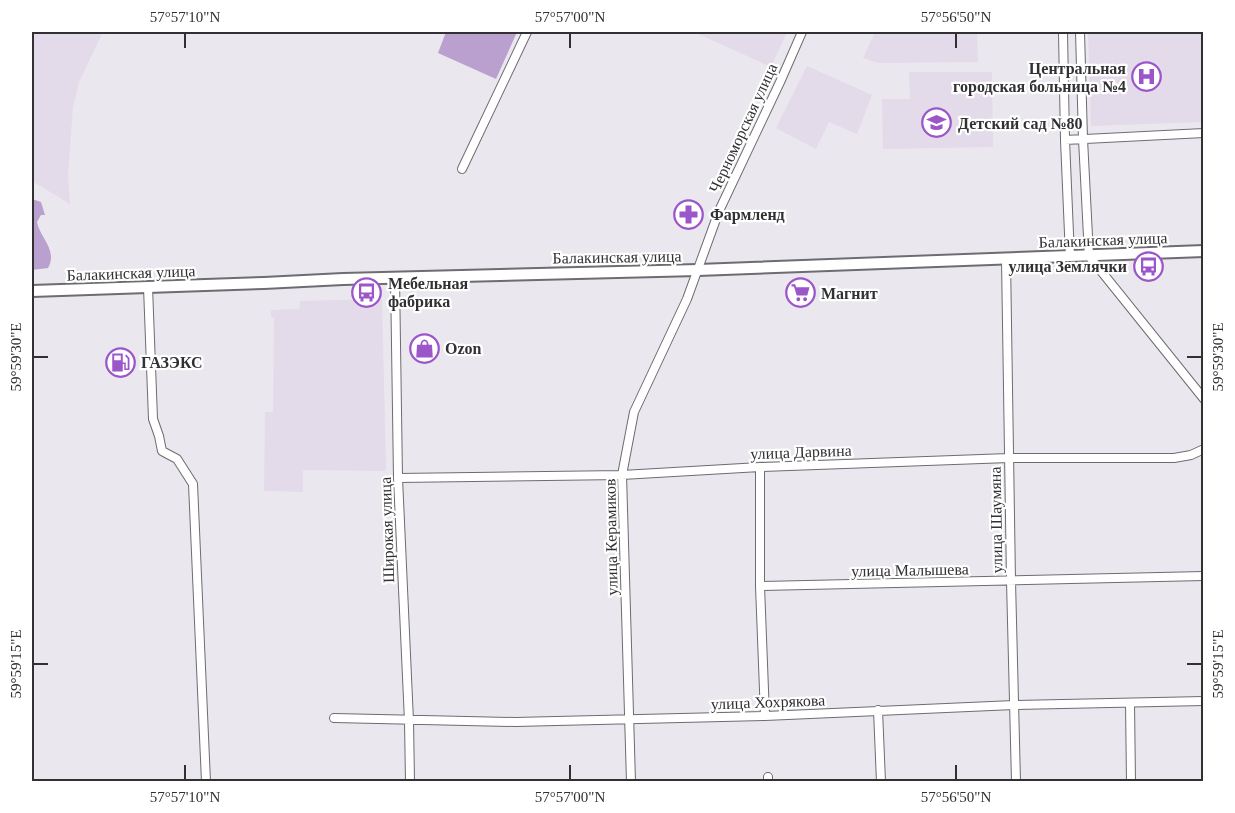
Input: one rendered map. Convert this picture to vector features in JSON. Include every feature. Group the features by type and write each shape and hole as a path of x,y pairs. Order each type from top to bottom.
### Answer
{"main road":[{"name":"Балакинская улица","path":"32,291 1203,251"}],"street":[{"path":"462,169 527,32"},
{"name":"Черноморская улица","path":"698,270 719,211 802,32"},
{"path":"1063,32 1070,257"},
{"path":"1080,32 1089,256 1203,399"},
{"path":"1065,140 1203,133"},
{"name":"улица Шаумяна","path":"1006,259 1016,782"},
{"name":"улица Керамиков","path":"630,782 622,475 634,412 687,299 698,270"},
{"name":"Широкая улица","path":"395,277 398,478 410,782"},
{"path":"148,287 153,418 162,451 177,459 193,484 206,782"},
{"name":"улица Дарвина","path":"398,478 622,475 760,467 1009,458 1174,458 1191,455 1203,449"},
{"path":"760,467 760,586 765,716"},
{"name":"улица Малышева","path":"760,586 1203,576"},
{"name":"улица Хохрякова","path":"334,718 516,722 628,720 1014,705 1203,701"},
{"path":"1130,703 1131,782"},
{"path":"878,710 880,782"}],"shaded area":[{"path":"32,32 103,32 79,82 73,107 68,174 70,204 32,181"},
{"path":"446,32 517,32 496,79 438,53"},
{"path":"694,32 787,32 771,67"},
{"path":"875,32 977,32 978,62 878,63 863,58"},
{"name":"Центральная городская больница №4","path":"1088,32 1203,32 1203,122 1091,126"},
{"path":"807,66 872,95 857,134 829,122 816,149 776,128"},
{"name":"Детский сад №80","path":"909,72 992,72 993,147 883,149 882,99 910,99"},
{"path":"32,199 41,202 45,215 41,215 37,222 50,250 51,262 48,268 32,270"},
{"path":"382,299 386,471 303,470 303,492 264,491 265,412 273,412 274,318 271,317 271,310 299,309 300,301"}],"place":[{"name":"Центральная городская больница №4","path":"1147,77"},
{"name":"Детский сад №80","path":"937,123"},
{"name":"Фармленд","path":"689,214"},
{"name":"улица Землячки","path":"1148,266"},
{"name":"Мебельная фабрика","path":"367,292"},
{"name":"Магнит","path":"800,293"},
{"name":"Ozon","path":"424,348"},
{"name":"ГАЗЭКС","path":"120,362"}]}
